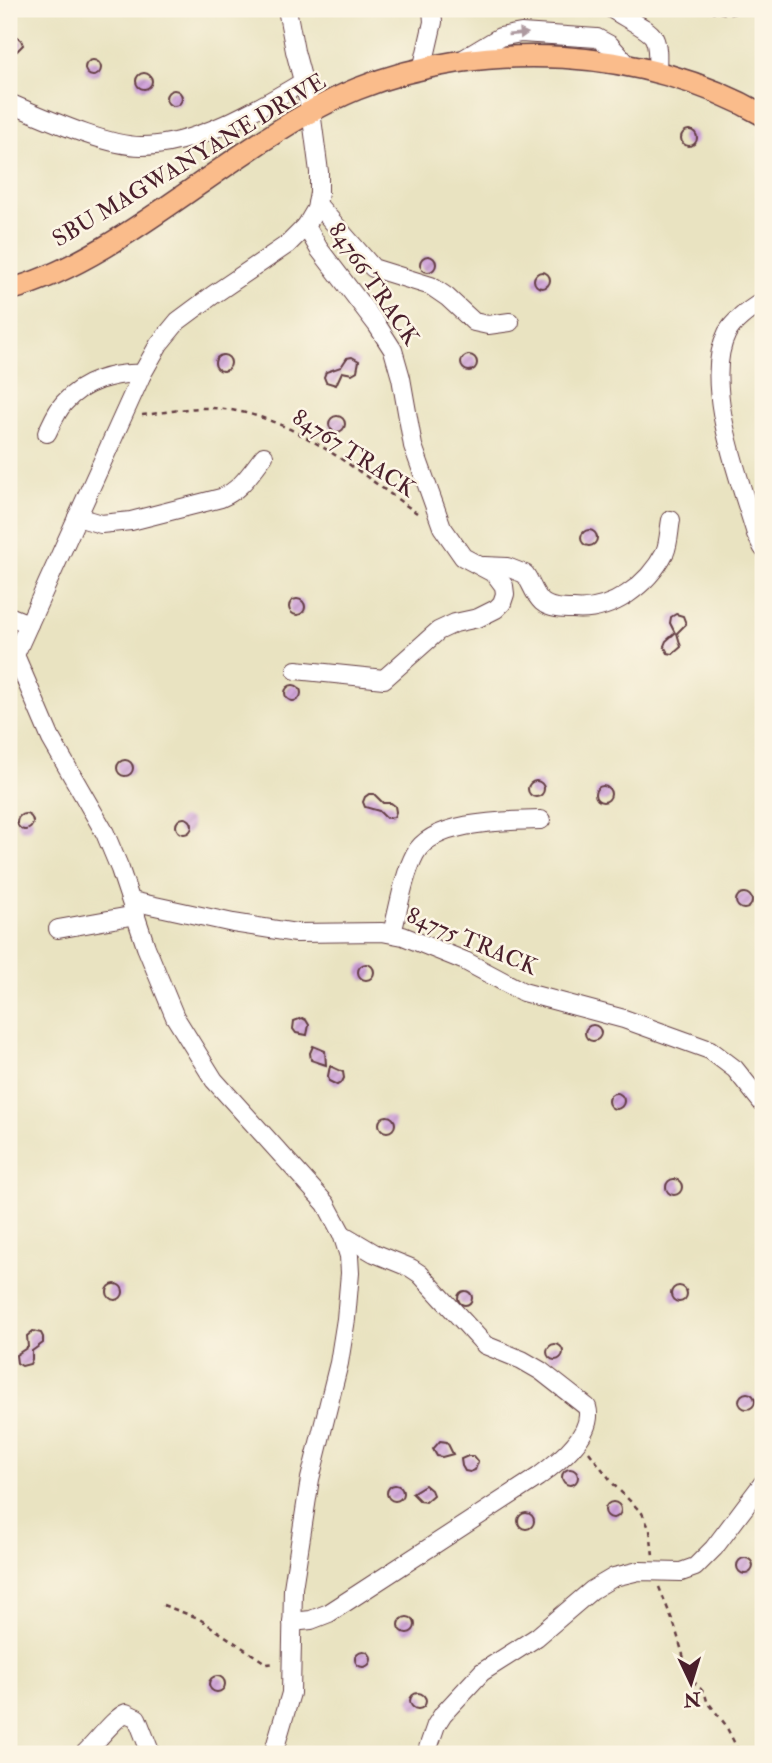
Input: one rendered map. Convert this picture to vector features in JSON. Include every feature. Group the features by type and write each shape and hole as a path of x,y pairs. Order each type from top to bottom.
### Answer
{"main road":[{"name":"SBU MAGWANYANE DRIVE","path":"9,290 24,286 84,258 311,111 391,77 477,60 581,60 629,66 657,73 711,90 763,115"}],"street":[{"path":"273,1754 291,1693 293,1588 310,1479 339,1363 346,1319 349,1256 342,1234 326,1204 214,1080 191,1044 160,982 105,834 51,739 12,662 121,418 159,344 178,321 288,244 306,226 317,204 319,172 311,111 287,9"},
{"path":"422,70 433,22 432,9"},
{"path":"612,9 654,38 657,73"},
{"path":"9,103 121,143 158,145 214,129 303,82"},
{"path":"317,204 373,268 431,286 474,322 488,325 510,322"},
{"name":"84766 TRACK","path":"296,670 380,680 388,677 438,631 455,623 488,614 502,603 505,594 502,580 495,573 463,557 442,527 413,446 401,378 393,350 319,249 306,226"},
{"path":"763,301 735,322 728,331 722,351 719,393 723,422 756,534 763,548"},
{"path":"47,433 64,403 80,390 117,374 142,374"},
{"path":"77,517 101,524 113,524 221,498 242,485 264,456"},
{"path":"478,566 519,570 525,574 540,601 546,605 583,610 599,608 626,595 650,573 666,549 671,520"},
{"path":"9,616 29,624"},
{"path":"392,933 415,854 429,837 484,823 541,820"},
{"path":"58,929 134,908"},
{"name":"84775 TRACK","path":"134,908 296,933 392,933 465,961 523,992 624,1019 710,1050 735,1069 763,1104"},
{"path":"292,1622 311,1620 329,1612 555,1465 567,1454 588,1419 588,1409 541,1371 485,1345 431,1285 411,1268 374,1253 342,1234"},
{"path":"426,1754 443,1714 487,1668 537,1637 602,1584 628,1573 681,1572 695,1567 714,1548 763,1483"},
{"path":"84,1754 116,1718 126,1713 137,1718 151,1754"}],"path":[{"path":"690,9 731,14 755,9"},
{"name":"84767 TRACK","path":"121,418 209,407 259,415 288,426 442,527"},
{"path":"580,1435 585,1436 588,1450 615,1486 647,1521 654,1571 690,1676 705,1694 740,1754"},
{"path":"163,1605 198,1618 267,1664 292,1662"}],"building":[{"path":"9,30 23,45 17,51 9,53"},
{"path":"90,60 96,60 101,68 99,74 90,76 85,71 85,65"},
{"path":"141,73 147,73 152,81 150,87 141,89 136,84 136,78"},
{"path":"171,90 177,90 182,98 180,104 171,106 166,101 166,95"},
{"path":"686,130 692,130 697,138 695,144 686,146 681,141 681,135"},
{"path":"425,256 431,256 436,264 434,270 425,272 420,267 420,261"},
{"path":"539,272 545,272 550,280 548,286 539,288 534,283 534,277"},
{"path":"220,355 226,355 231,363 229,369 220,371 215,366 215,360"},
{"path":"466,355 472,355 477,363 475,369 466,371 461,366 461,360"},
{"path":"352,357 359,361 357,371 352,374 342,372 336,385 326,382 326,372 341,367 347,358"},
{"path":"334,416 340,416 345,424 343,430 334,432 329,427 329,421"},
{"path":"586,530 592,530 597,538 595,544 586,546 581,541 581,535"},
{"path":"294,599 300,599 305,607 303,613 294,615 289,610 289,604"},
{"path":"676,614 683,616 686,624 677,633 681,647 673,654 668,653 664,646 675,633 670,623 671,617"},
{"path":"290,685 296,685 301,693 299,699 290,701 285,696 285,690"},
{"path":"122,760 128,760 133,768 131,774 122,776 117,771 117,765"},
{"path":"533,781 539,781 544,789 542,795 533,797 528,792 528,786"},
{"path":"600,786 606,786 611,794 609,800 600,802 595,797 595,791"},
{"path":"374,794 383,803 395,806 394,817 386,818 379,811 365,807 365,797"},
{"path":"22,814 28,814 33,822 31,828 22,830 17,825 17,819"},
{"path":"181,818 187,818 192,826 190,832 181,834 176,829 176,823"},
{"path":"741,893 747,893 752,901 750,907 741,909 736,904 736,898"},
{"path":"363,964 369,964 374,972 372,978 363,980 358,975 358,969"},
{"path":"302,1018 309,1025 307,1035 296,1033 293,1029 294,1021"},
{"path":"590,1025 596,1025 601,1033 599,1039 590,1041 585,1036 585,1030"},
{"path":"313,1046 325,1051 326,1065 311,1060"},
{"path":"330,1066 343,1072 344,1078 337,1085 329,1081"},
{"path":"613,1093 619,1093 624,1101 622,1107 613,1109 608,1104 608,1098"},
{"path":"384,1116 390,1116 395,1124 393,1130 384,1132 379,1127 379,1121"},
{"path":"671,1179 677,1179 682,1187 680,1193 671,1195 666,1190 666,1184"},
{"path":"112,1284 118,1284 123,1292 121,1298 112,1300 107,1295 107,1289"},
{"path":"676,1286 682,1286 687,1294 685,1300 676,1302 671,1297 671,1291"},
{"path":"462,1291 468,1291 472,1298 468,1305 462,1305 458,1301 458,1295"},
{"path":"33,1331 41,1333 43,1343 32,1351 30,1364 22,1366 17,1363 16,1355 28,1347 27,1336"},
{"path":"552,1344 558,1344 563,1352 561,1358 552,1360 547,1355 547,1349"},
{"path":"744,1393 750,1393 755,1401 753,1407 744,1409 739,1404 739,1398"},
{"path":"440,1441 447,1442 453,1454 437,1456 433,1449"},
{"path":"473,1456 478,1462 475,1470 470,1472 465,1471 461,1459"},
{"path":"567,1469 573,1469 578,1477 576,1483 567,1485 562,1480 562,1474"},
{"path":"392,1485 398,1485 403,1493 401,1499 392,1501 387,1496 387,1490"},
{"path":"425,1485 433,1495 425,1502 412,1493"},
{"path":"610,1502 616,1502 621,1510 619,1516 610,1518 605,1513 605,1507"},
{"path":"523,1513 529,1513 534,1521 532,1527 523,1529 518,1524 518,1518"},
{"path":"742,1558 748,1558 753,1566 751,1572 742,1574 737,1569 737,1563"},
{"path":"404,1617 410,1617 415,1625 413,1631 404,1633 399,1628 399,1622"},
{"path":"360,1651 366,1651 371,1659 369,1665 360,1667 355,1662 355,1656"},
{"path":"214,1676 220,1676 225,1684 223,1690 214,1692 209,1687 209,1681"},
{"path":"415,1693 421,1693 426,1701 424,1707 415,1709 410,1704 410,1698"}],"waterway":[{"path":"753,1754 763,1745"}]}
